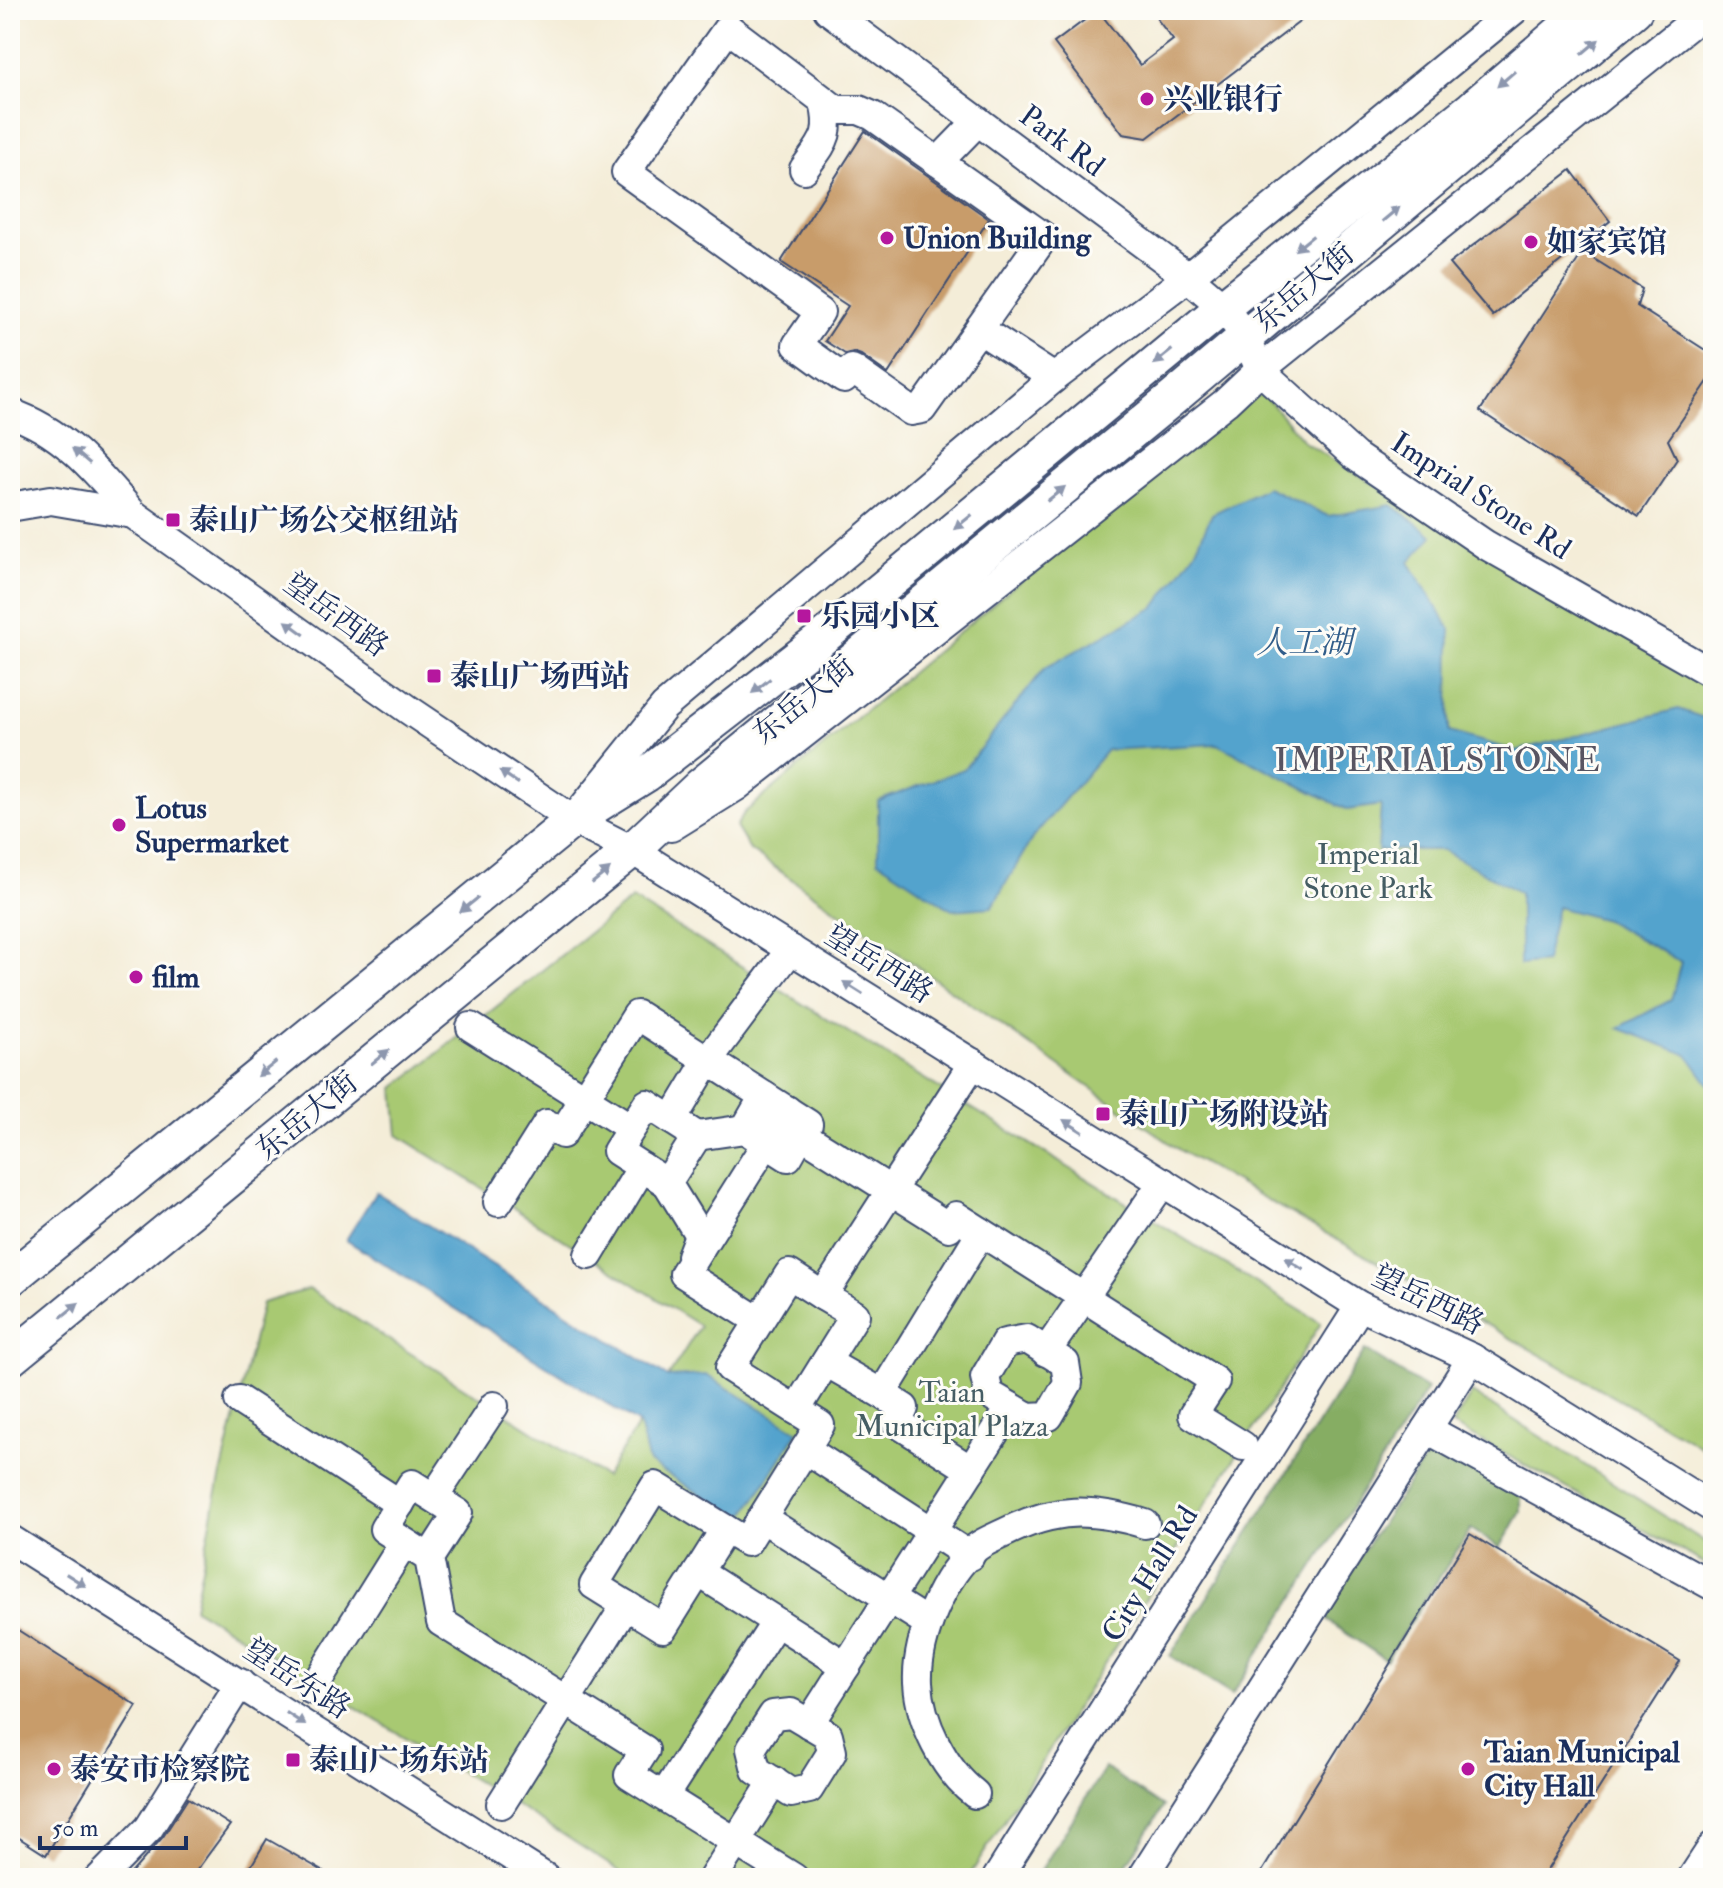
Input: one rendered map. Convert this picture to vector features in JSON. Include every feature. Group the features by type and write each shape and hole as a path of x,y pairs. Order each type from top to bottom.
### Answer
{"main road":[{"name":"东岳大街","path":"10,1279 573,820 647,774 820,640 1223,307 1472,108 1586,10"},
{"name":"东岳大街","path":"10,1359 632,850 700,786 1246,337 1635,10"}],"street":[{"name":"Park Rd","path":"828,10 1188,277 1223,307 1246,337"},
{"path":"573,820 664,707 1054,378 1188,277 1514,10"},
{"path":"632,850 737,786 1226,402 1260,370 1708,10"},
{"path":"728,28 824,101 836,110 859,110 873,116 1044,237 922,409 911,411 852,369 844,379 797,345 820,312 626,172 728,28"},
{"path":"804,169 823,142 829,124 824,101"},
{"path":"938,162 978,121"},
{"path":"979,329 1054,378"},
{"name":"Imprial Stone Rd","path":"1246,337 1260,370 1355,456 1486,545 1713,674"},
{"path":"13,414 37,422 88,461 133,514"},
{"name":"望岳西路","path":"10,507 51,500 133,514 409,710 573,820 632,850 1360,1306 1472,1358 1713,1508"},
{"path":"672,1120 708,1060 791,949"},
{"path":"498,1202 547,1124 562,1134 637,1015 708,1060 891,1191 949,1227 956,1216 1215,1381 1193,1415 1243,1446"},
{"path":"471,1027 631,1128"},
{"path":"823,1296 973,1063"},
{"path":"684,1274 699,1235 667,1183 617,1151 631,1128 647,1104 697,1136 756,1136 788,1157 784,1113"},
{"path":"684,1274 756,1136 784,1113"},
{"path":"667,1183 697,1136"},
{"path":"589,1255 642,1167"},
{"path":"1046,1352 1163,1182"},
{"path":"882,1394 981,1232"},
{"path":"684,1274 759,1321"},
{"path":"725,1529 663,1628 594,1585 655,1486 747,1542 820,1425 796,1410 730,1368 789,1274 855,1315 796,1410"},
{"name":"City Hall Rd","path":"997,1878 1360,1306"},
{"path":"1027,1339 1065,1363 1068,1383 1049,1416 1028,1417 1011,1407 989,1394 985,1377 1005,1343 1027,1339"},
{"path":"1142,1878 1472,1358"},
{"path":"826,1362 904,1408 897,1423 971,1470"},
{"path":"239,1400 400,1504"},
{"path":"434,1497 494,1406"},
{"path":"809,1724 1011,1407"},
{"path":"1427,1429 1713,1586"},
{"path":"805,1449 970,1556"},
{"path":"429,1558 384,1529 412,1484 458,1513 429,1558 441,1622 645,1750 629,1775 794,1878"},
{"path":"975,1794 963,1785 926,1722 918,1682 928,1623 944,1585 978,1546 1027,1521 1071,1510 1112,1514 1145,1524"},
{"path":"762,1518 928,1623"},
{"name":"望岳东路","path":"10,1539 546,1878"},
{"path":"312,1690 404,1543"},
{"path":"698,1572 846,1666"},
{"path":"501,1804 626,1605"},
{"path":"664,1796 776,1622"},
{"path":"100,1878 149,1828 240,1683"},
{"path":"791,1713 828,1735 832,1752 809,1789 791,1793 774,1781 756,1770 751,1749 773,1715 791,1713"},
{"path":"713,1878 774,1781"},
{"path":"1692,1878 1713,1846"}],"green space":[{"name":"Imperial Stone Park","path":"1245,392 1267,398 1304,442 1559,594 1713,676 1713,1453 1181,1151 750,850 736,827 744,813"},
{"name":"Taian Municipal Plaza","path":"632,899 1321,1323 968,1878 630,1878 194,1608 216,1496 262,1303 309,1289 605,1477 700,1326 398,1135 394,1088"},
{"path":"1365,1350 1427,1389 1232,1695 1170,1656"},
{"path":"1472,1393 1713,1547 1713,1568 1452,1425"},
{"path":"1432,1448 1521,1492 1521,1512 1500,1548 1471,1529 1386,1660 1328,1621 1325,1608"},
{"path":"1105,1768 1163,1807 1118,1878 1036,1878"}],"water":[{"name":"人工湖","path":"1267,487 1328,516 1392,505 1433,536 1409,562 1450,629 1449,732 1516,751 1678,709 1713,721 1713,1090 1688,1055 1618,1028 1671,1000 1681,962 1605,920 1557,907 1545,962 1520,965 1520,893 1443,850 1378,850 1381,805 1348,810 1217,744 1107,750 1033,837 992,907 952,910 878,861 878,801 964,769 1045,668 1155,607 1195,552 1212,514"},
{"path":"376,1192 668,1377 706,1375 798,1431 742,1519 649,1463 639,1424 346,1240"}],"building":[{"name":"兴业银行","path":"1098,10 1140,65 1173,40 1157,19 1169,10 1315,10 1147,138 1123,134 1054,43"},
{"name":"Union Building","path":"865,131 989,219 888,374 861,355 853,352 845,354 825,341 848,306 781,262"},
{"name":"如家宾馆","path":"1571,170 1610,221 1493,316 1449,264"},
{"path":"1583,252 1642,289 1637,306 1713,355 1713,374 1668,440 1677,459 1639,516 1480,411"},
{"name":"Taian Municipal City Hall","path":"1470,1534 1680,1661 1542,1878 1258,1878"},
{"name":"泰安市检察院","path":"10,1625 137,1706 46,1855 10,1832"},
{"path":"188,1798 230,1825 191,1878 127,1878 163,1837"},
{"path":"267,1839 335,1878 244,1878"}],"place":[{"name":"兴业银行","path":"1147,99"},
{"name":"Union Building","path":"887,238"},
{"name":"如家宾馆","path":"1531,242"},
{"name":"泰山广场公交枢纽站","path":"173,520"},
{"name":"乐园小区","path":"804,616"},
{"name":"泰山广场西站","path":"434,676"},
{"name":"Lotus Supermarket","path":"119,825"},
{"name":"film","path":"136,977"},
{"name":"泰山广场附设站","path":"1103,1114"},
{"name":"泰山广场东站","path":"293,1760"},
{"name":"泰安市检察院","path":"54,1769"},
{"name":"Taian Municipal City Hall","path":"1468,1769"}],"district":[{"name":"IMPERIALSTONE","path":"1438,760"}]}
